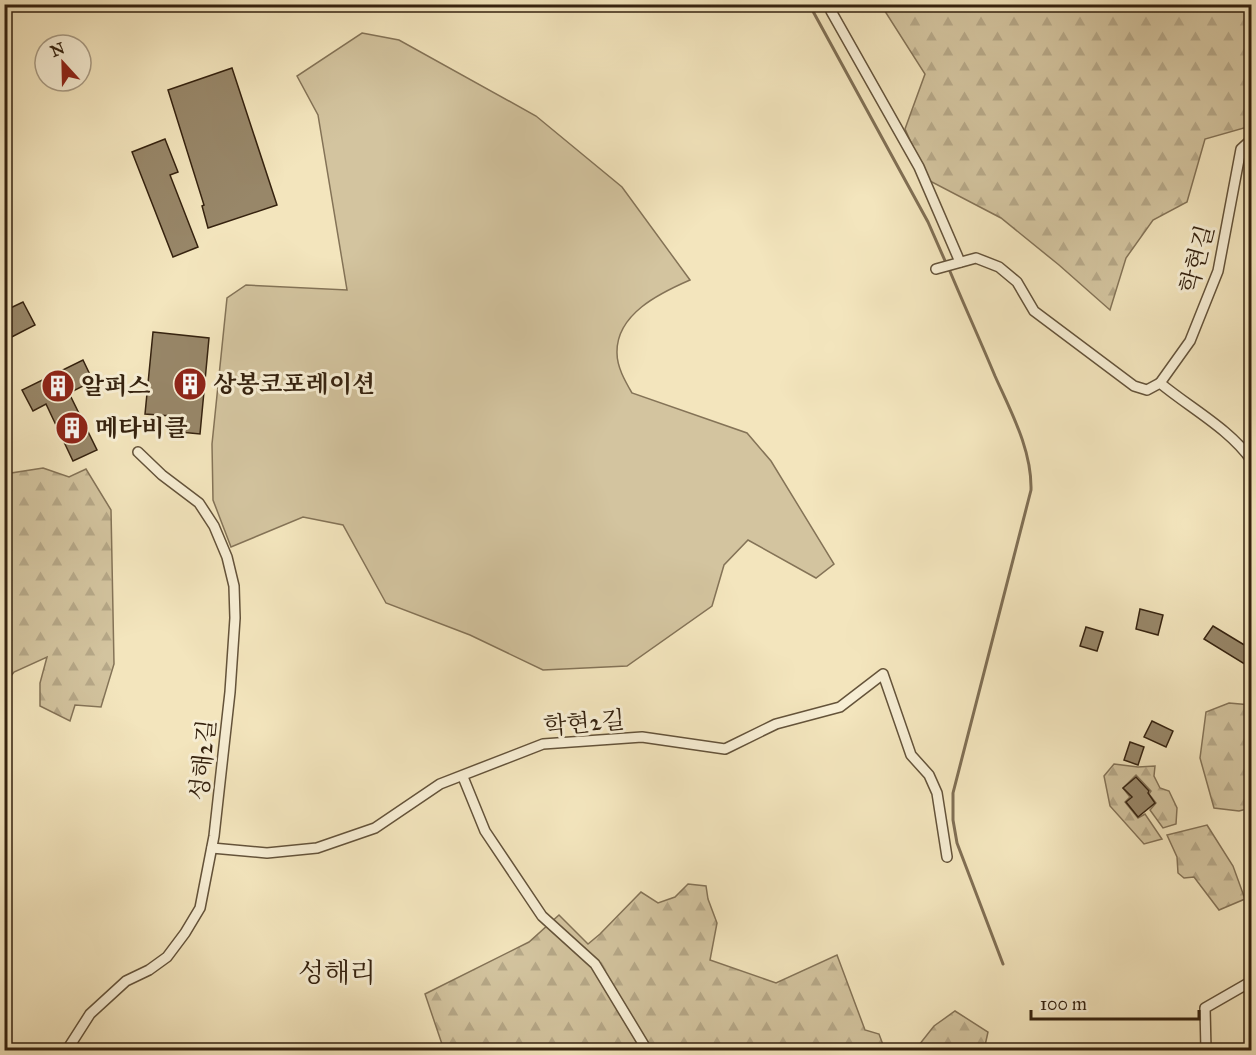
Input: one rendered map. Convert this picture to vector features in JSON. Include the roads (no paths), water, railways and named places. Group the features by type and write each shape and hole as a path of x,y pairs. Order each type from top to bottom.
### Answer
{"street":[{"path":"831,11 919,167 960,262"},
{"name":"학현길","path":"1160,383 1190,341 1218,271 1240,149 1251,140"},
{"path":"936,269 976,258 999,267 1017,282 1034,311 1082,349 1134,386 1147,390 1160,383 1223,431 1244,450 1251,461"},
{"name":"성해2길","path":"67,1050 90,1014 126,981 149,970 167,957 185,933 200,908 212,848 230,692 235,618 234,586 227,556 214,526 199,503 162,475 138,452"},
{"name":"학현2길","path":"212,848 267,853 317,848 375,828 440,784 463,777 543,744 642,737 725,749 776,724 840,707 883,674 911,755 929,775 938,793 947,857"},
{"path":"463,777 485,831 542,916 595,964 647,1050"},
{"path":"1206,1050 1204,1008 1251,981"}],"waterway":[{"path":"809,4 928,222 946,263"},
{"path":"949,269 1019,432 1030,475 1031,490 953,793 953,820 957,843 1003,964"}],"place":[{"name":"상봉코포레이션","path":"190,384"},
{"name":"알퍼스","path":"58,386"},
{"name":"메타비클","path":"72,428"}],"district":[{"name":"성해리","path":"337,972"}]}
